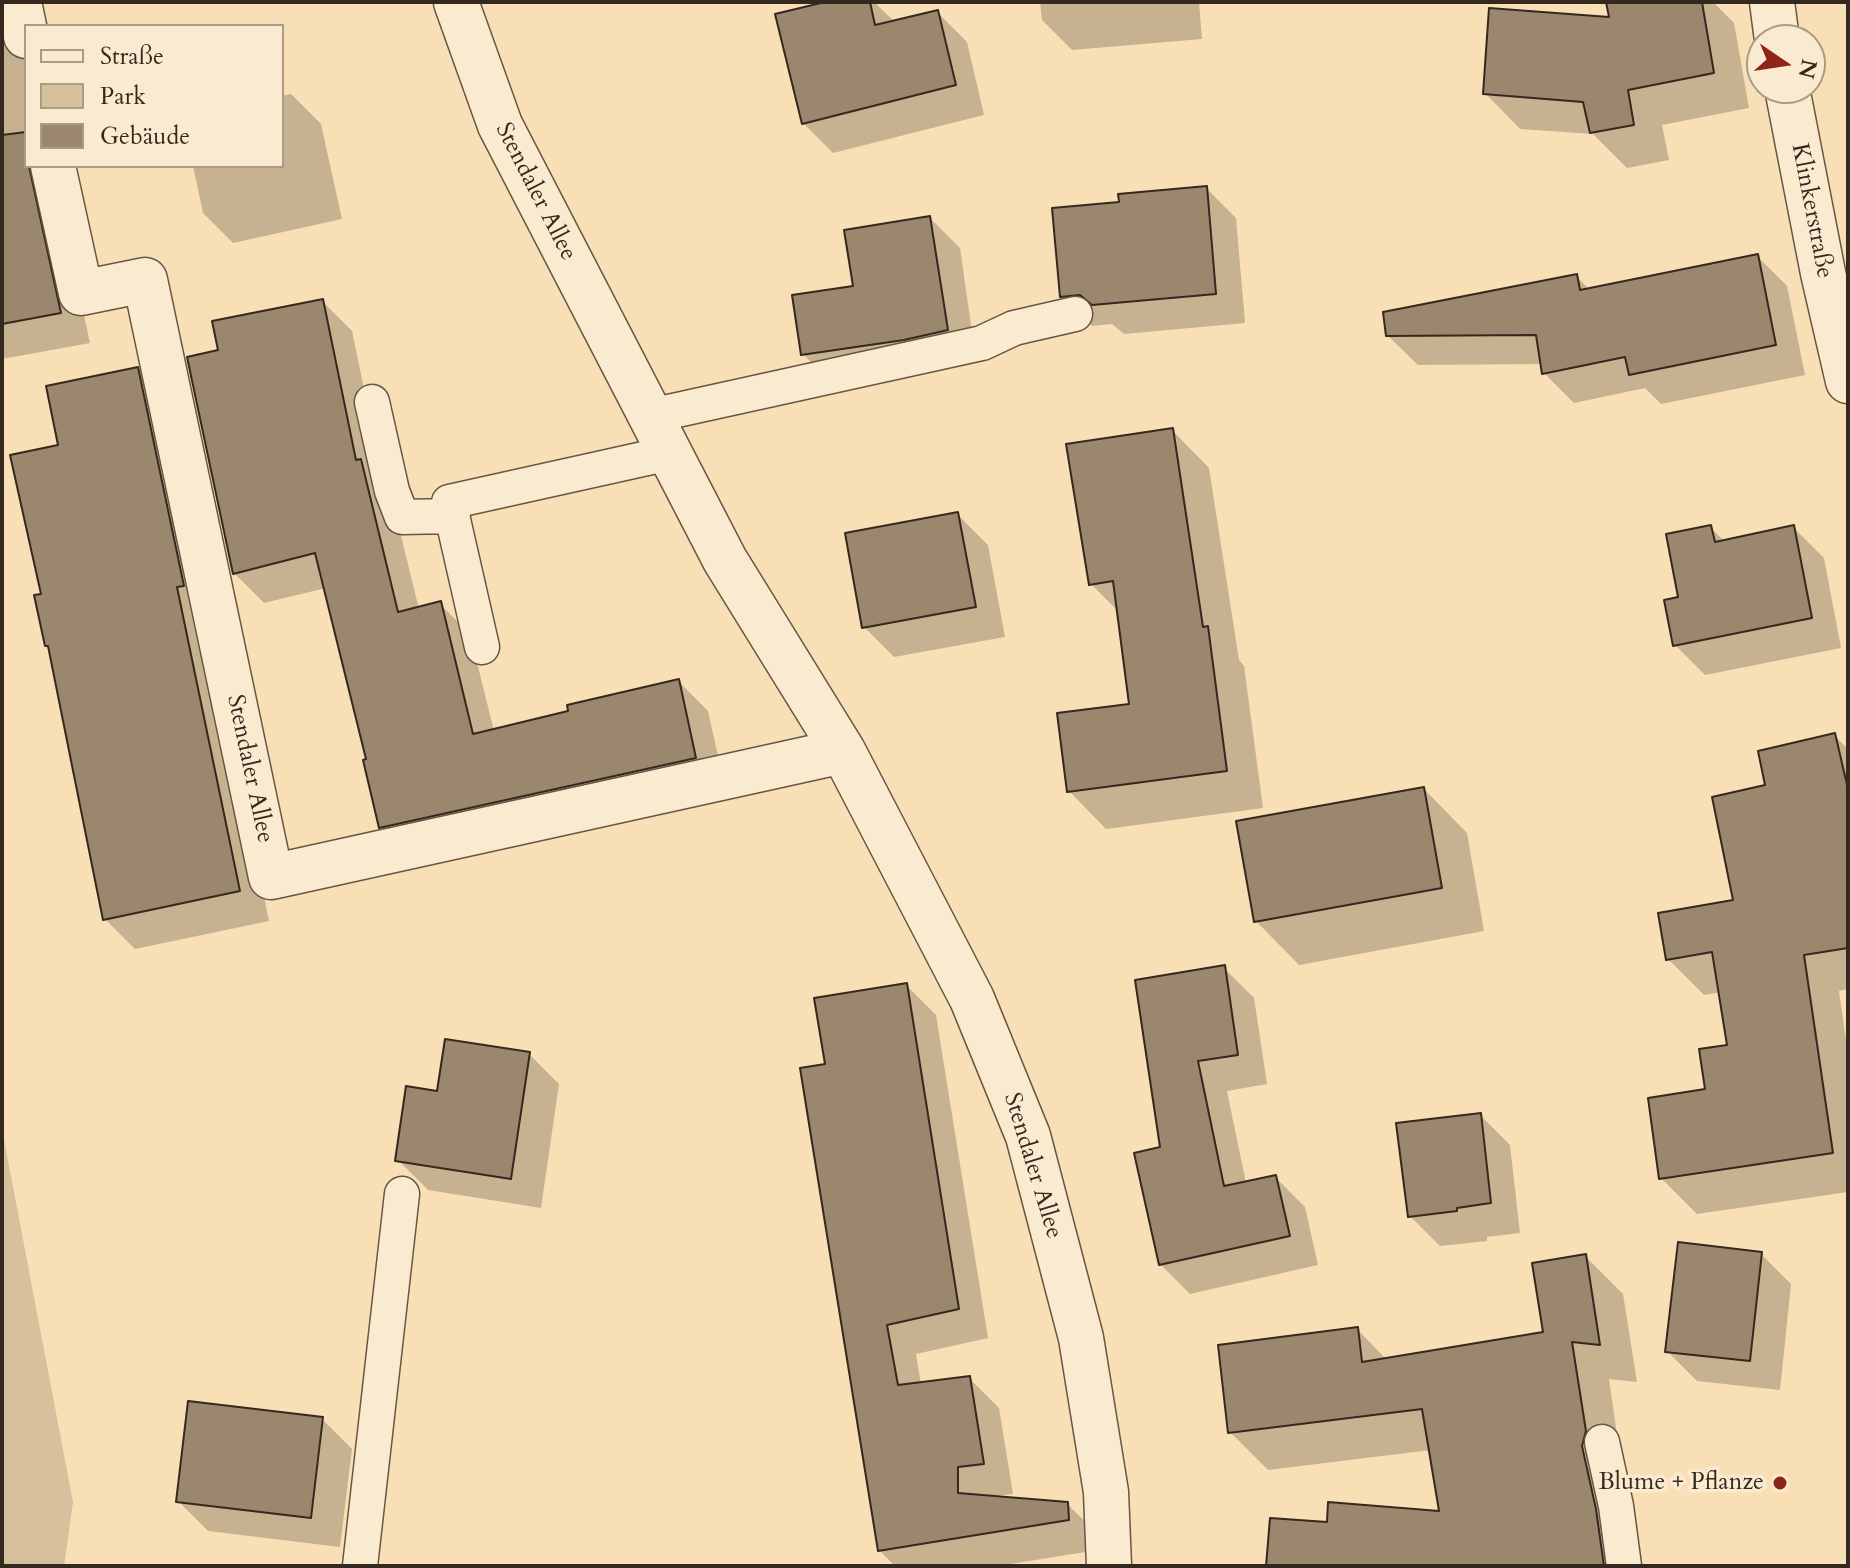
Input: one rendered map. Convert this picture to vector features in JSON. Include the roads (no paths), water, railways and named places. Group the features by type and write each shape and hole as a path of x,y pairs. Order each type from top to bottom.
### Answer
{"street":[{"path":"19,2 24,26"},
{"name":"Stendaler Allee","path":"456,2 500,125 725,560 843,751 972,999 1028,1136 1081,1338 1106,1492 1109,1566"},
{"path":"1772,2 1775,24"},
{"name":"Klinkerstraße","path":"1790,104 1848,381"},
{"name":"Stendaler Allee","path":"53,168 81,293 145,280 271,877 843,751"}],"lane":[{"path":"482,647 449,502 660,434 982,343 1014,328 1075,314"},
{"path":"372,402 392,491 402,517 453,516"},
{"path":"360,1566 402,1194"},
{"path":"1602,1442 1624,1566"}],"place":[{"name":"Blume + Pflanze","path":"1780,1483"}]}
